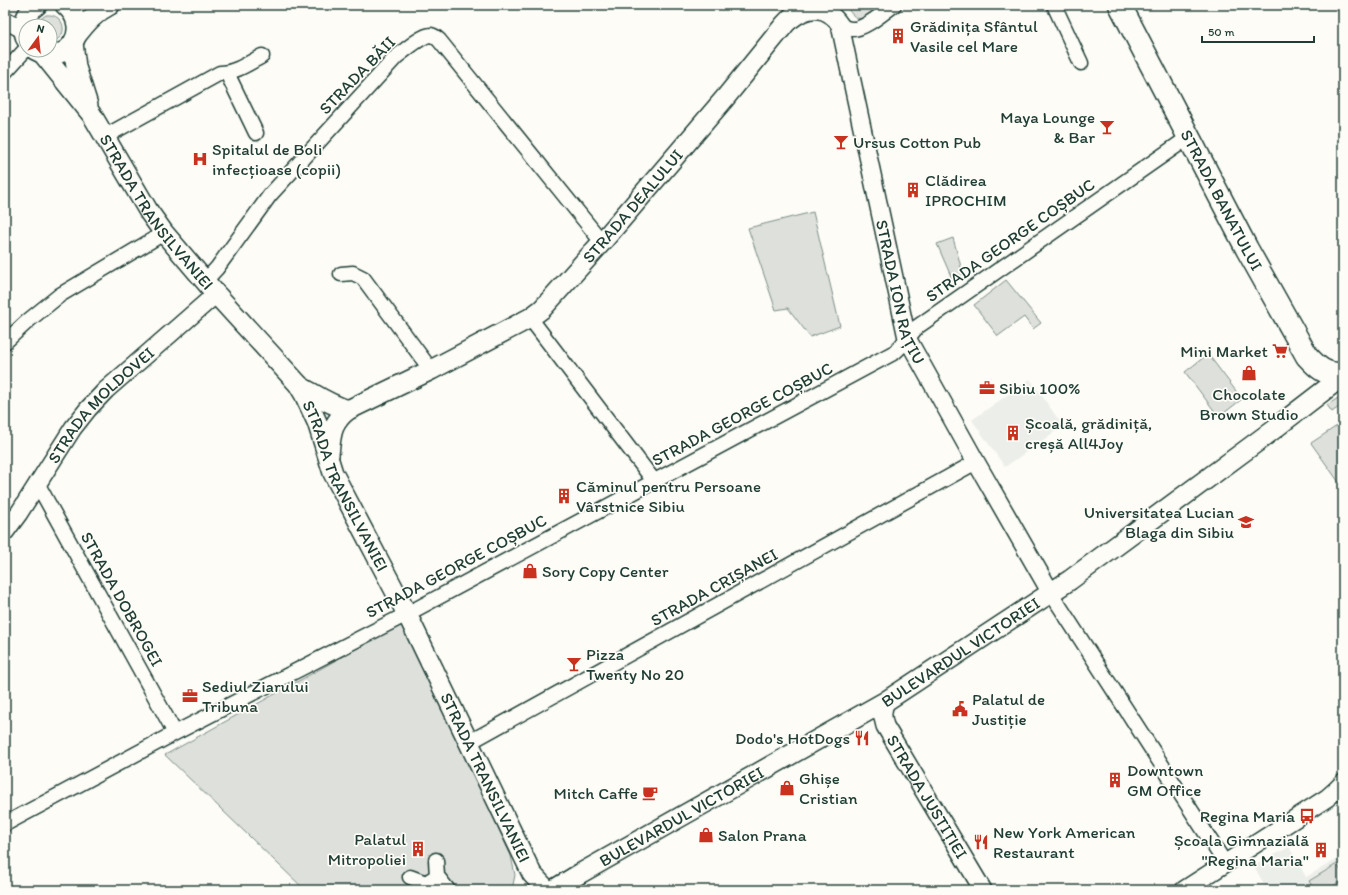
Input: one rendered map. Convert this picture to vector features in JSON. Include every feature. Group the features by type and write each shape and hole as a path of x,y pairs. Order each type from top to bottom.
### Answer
{"main road":[{"path":"26,18 32,8 36,5"},
{"name":"STRADA TRANSILVANIEI","path":"65,5 71,10 76,18 78,26 75,39 76,67 92,115 149,212 164,233 298,384 304,394 314,417 333,473 407,614 532,874 547,890"},
{"path":"58,54 67,49 88,20 110,5"},
{"name":"STRADA DEALULUI","path":"328,460 334,425 339,417 348,410 431,370 530,318 542,309 602,242 725,98 785,24 803,5"},
{"name":"STRADA BANATULUI","path":"1120,5 1190,136 1247,249 1306,356 1327,373 1333,375 1343,375"},
{"name":"STRADA TRANSILVANIEI","path":"41,58 92,115"},
{"name":"BULEVARDUL VICTORIEI","path":"553,890 580,873 886,701 1051,593 1265,436 1343,375"},
{"path":"298,384 327,402 348,410"}],"street":[{"path":"785,24 796,15 811,10 819,10 828,13 836,19 840,25 850,30 856,29 868,23 894,5"},
{"path":"1054,5 1081,62"},
{"path":"5,20 18,30"},
{"name":"STRADA ION RAȚIU","path":"840,25 908,338 976,462 1051,593"},
{"name":"STRADA BĂII","path":"211,287 217,268 270,194 396,57 420,40 430,35 439,40 602,242"},
{"path":"104,136 220,73 227,73 262,56"},
{"path":"5,72 25,58"},
{"path":"227,73 256,132"},
{"name":"STRADA GEORGE COȘBUC","path":"5,824 175,733 407,614 895,352 917,327 1190,136"},
{"path":"5,342 60,295 164,233"},
{"path":"342,274 353,273 362,278 431,370"},
{"name":"STRADA MOLDOVEI","path":"5,532 19,513 73,428 88,409 211,287"},
{"path":"530,318 654,481"},
{"name":"STRADA CRIȘANEI","path":"468,743 976,462"},
{"name":"STRADA DOBROGEI","path":"37,483 175,733"},
{"path":"1051,593 1225,863"},
{"name":"STRADA JUSTIȚIEI","path":"886,701 882,715 885,726 983,890"},
{"path":"1184,890 1327,798 1343,783"},
{"path":"432,883 436,860"},
{"path":"410,877 432,883 448,890"}],"shaded area":[{"path":"847,5 887,5 868,18 861,19 852,14"},
{"path":"46,15 53,15 58,18 42,18"},
{"path":"58,18 63,27 61,36 58,38"},
{"path":"813,212 840,326 810,337 788,308 776,310 748,228"},
{"path":"953,238 963,274 953,281 937,244"},
{"path":"1006,280 1041,323 1033,329 1024,317 998,336 974,305"},
{"path":"1208,354 1242,399 1219,417 1185,372"},
{"path":"1030,379 1063,426 1005,467 972,420"},
{"path":"1343,395 1343,404 1332,412 1327,405"},
{"path":"1343,422 1343,488 1311,443"},
{"path":"403,623 442,704 511,856 515,875 512,890 305,890 165,755"},
{"path":"1289,847 1306,877 1343,856 1343,890 1267,890 1254,866"},
{"path":"1337,864 1343,874 1343,880 1326,890 1314,890 1309,881"}],"place":[{"name":"Grădinița Sfântul Vasile cel Mare","path":"898,36"},
{"name":"Maya Lounge & Bar","path":"1107,127"},
{"name":"Ursus Cotton Pub","path":"841,142"},
{"name":"Spitalul de Boli infecțioase (copii)","path":"200,159"},
{"name":"Clădirea IPROCHIM","path":"913,190"},
{"name":"Mini Market","path":"1280,351"},
{"name":"Chocolate Brown Studio","path":"1249,373"},
{"name":"Sibiu 100%","path":"987,388"},
{"name":"Școală, grădiniță, creșă All4Joy","path":"1013,433"},
{"name":"Căminul pentru Persoane Vârstnice Sibiu","path":"564,496"},
{"name":"Universitatea Lucian Blaga din Sibiu","path":"1246,522"},
{"name":"Sory Copy Center","path":"530,571"},
{"name":"Pizza Twenty No 20","path":"574,664"},
{"name":"Sediul Ziarului Tribuna","path":"190,696"},
{"name":"Palatul de Justiție","path":"960,709"},
{"name":"Dodo's HotDogs","path":"862,738"},
{"name":"Downtown GM Office","path":"1115,780"},
{"name":"Ghișe Cristian","path":"787,788"},
{"name":"Mitch Caffe","path":"650,793"},
{"name":"Regina Maria","path":"1307,816"},
{"name":"Salon Prana","path":"706,835"},
{"name":"New York American Restaurant","path":"981,842"},
{"name":"Palatul Mitropoliei","path":"418,849"},
{"name":"Școala Gimnazială \"Regina Maria\"","path":"1321,850"}]}
